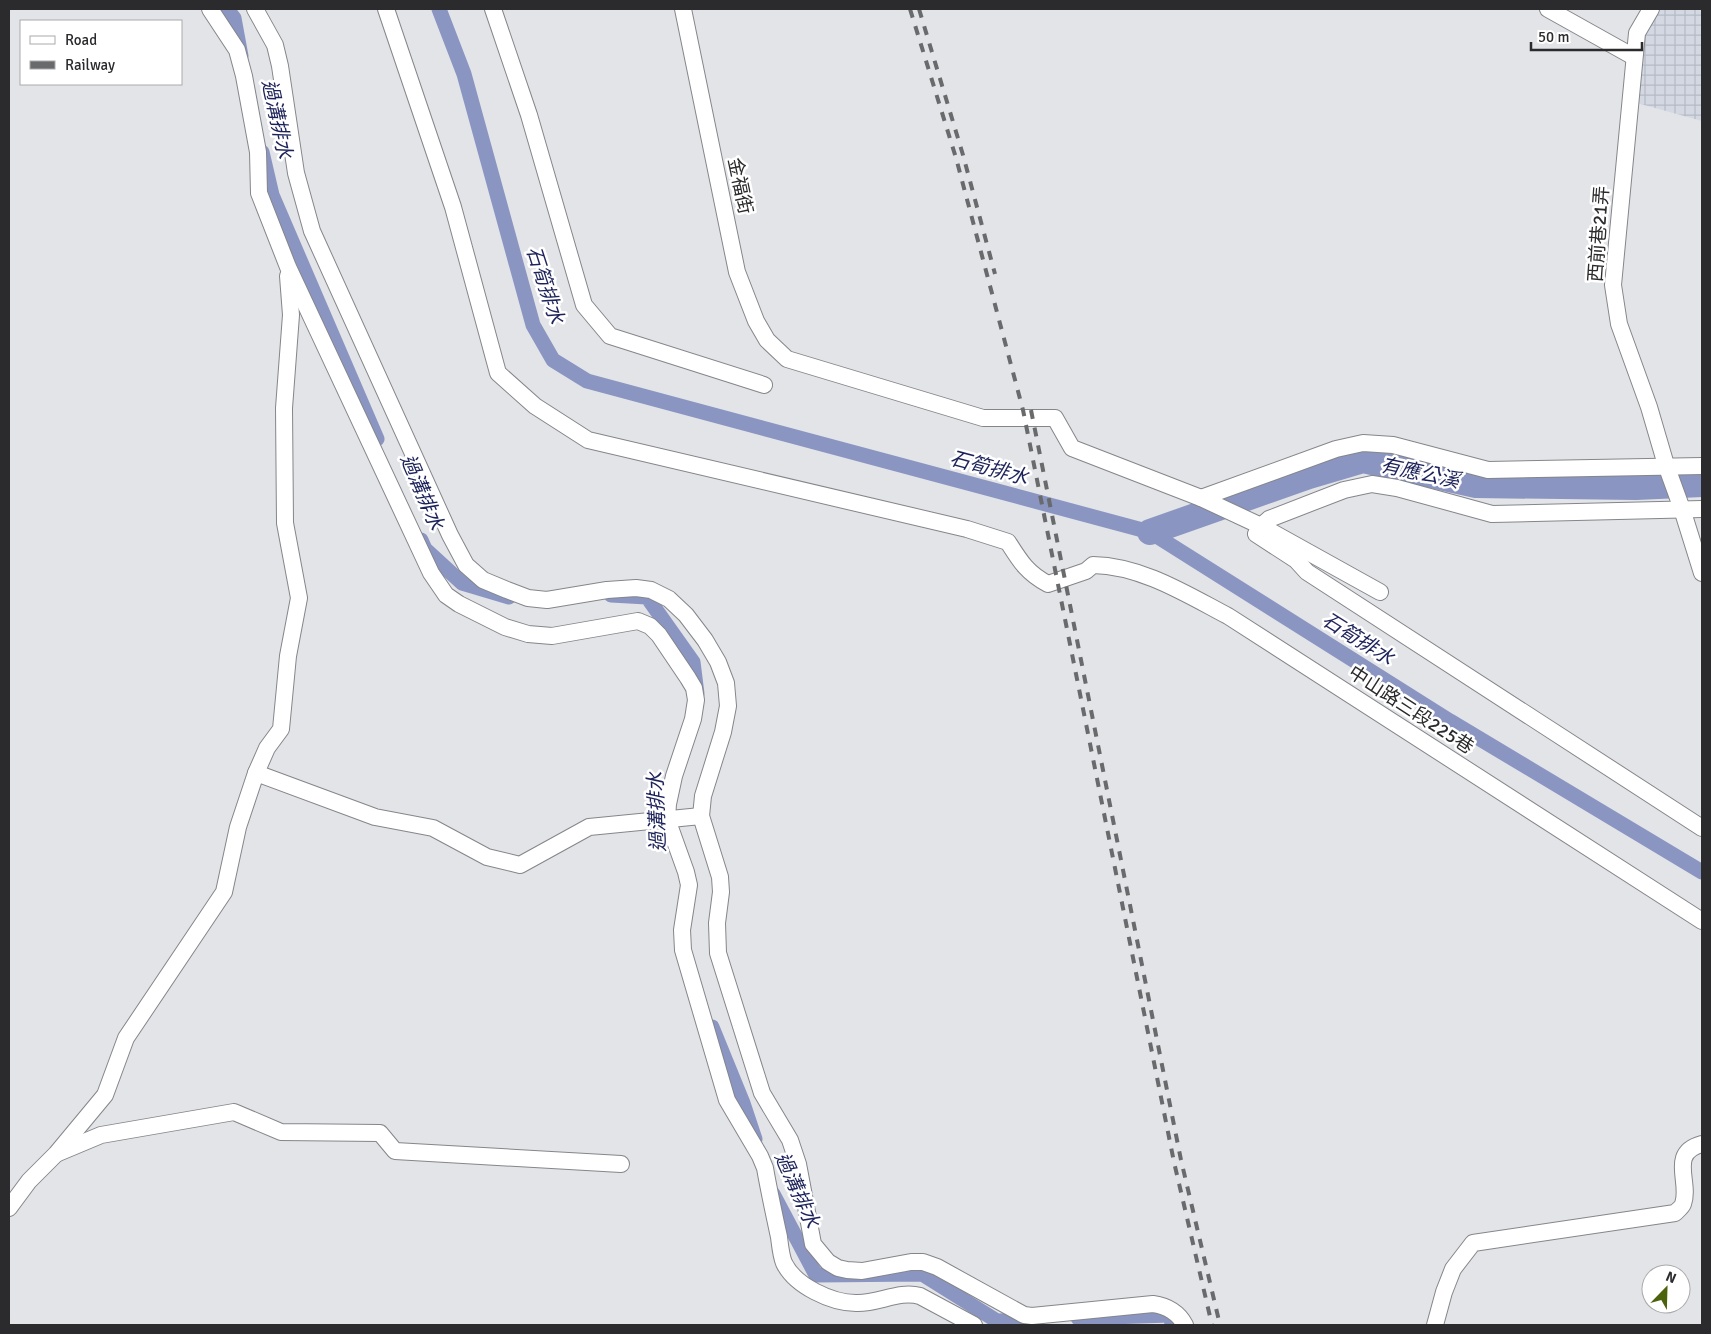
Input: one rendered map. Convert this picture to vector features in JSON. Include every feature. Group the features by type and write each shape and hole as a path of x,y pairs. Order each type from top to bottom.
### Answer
{"street":[{"path":"210,9 237,50 244,76 258,152 259,193 288,267 431,573 446,595 459,604 505,627 528,634 552,636 638,621 650,626 659,635 694,688 696,700 693,719 674,776 667,819 686,872 688,885 682,930 683,950 727,1100 765,1168 784,1263 804,1284 828,1298 856,1303 873,1302 903,1294 913,1294 974,1325"},
{"path":"255,9 275,45 296,173 312,231 450,535 466,565 482,580 528,598 547,600 607,590 636,588 651,590 669,599 686,615 705,640 718,662 726,683 728,706 723,732 703,796 702,816 720,877 721,892 717,923 718,953 762,1093 790,1140 798,1164 812,1244 828,1262 838,1268 847,1270 862,1271 911,1262 923,1262 937,1267 1024,1315 1032,1316 1153,1304 1160,1305 1174,1312 1185,1325"},
{"name":"中山路三段225巷","path":"386,9 453,207 498,373 534,406 588,440 967,529 1008,542 1025,568 1035,577 1048,584 1086,571 1092,565 1124,569 1168,585 1228,616 1702,921"},
{"path":"492,9 529,115 584,305 610,336 764,385"},
{"name":"金福街","path":"683,9 737,272 756,322 767,340 788,359 983,418 1055,418 1072,448 1201,498"},
{"path":"1548,9 1634,57"},
{"name":"西前巷21弄","path":"1651,9 1636,33 1613,285 1619,324 1650,407 1667,468 1702,573"},
{"path":"9,1208 29,1182 56,1154 105,1095 126,1038 224,892 238,827 256,773 267,748 281,729 288,656 299,598 285,523 284,408 291,315 288,267"},
{"path":"1201,498 1336,449 1363,443 1393,445 1494,471 1702,466"},
{"path":"1702,509 1492,514 1398,488 1372,484 1353,487 1269,519 1256,534 1296,560 1308,572 1702,828"},
{"path":"1201,498 1261,526 1380,592"},
{"path":"256,773 375,818 433,828 488,857 520,865 589,828 702,816"},
{"path":"56,1154 101,1135 234,1112 281,1132 380,1133 395,1151 621,1164"},
{"path":"1435,1325 1444,1292 1453,1269 1473,1243 1675,1213 1683,1204 1682,1163 1686,1154 1695,1146 1702,1144"}],"shaded area":[{"path":"1659,9 1702,9 1702,121 1637,103 1639,41"}],"waterway":[{"name":"過溝排水","path":"227,9 234,18 241,56"},
{"name":"石筍排水","path":"439,9 464,74 533,325 553,360 587,381 1150,532 1450,721 1702,872"},
{"name":"過溝排水","path":"262,152 272,195 377,439"},
{"name":"有應公溪","path":"1150,532 1309,476 1363,460 1476,485 1636,487 1702,484"},
{"name":"過溝排水","path":"421,540 425,549 462,583 509,597"},
{"name":"過溝排水","path":"611,595 647,597 693,662 697,694"},
{"name":"過溝排水","path":"712,1027 743,1103 755,1139"},
{"name":"過溝排水","path":"773,1194 816,1275 922,1274 997,1321 1037,1320"},
{"name":"過溝排水","path":"1078,1318 1171,1315 1172,1325"}],"railway":[{"path":"910,9 956,158 1023,410 1174,1162 1212,1325"},
{"path":"919,9 963,155 995,274"},
{"path":"1031,410 1181,1160 1220,1325"}]}
